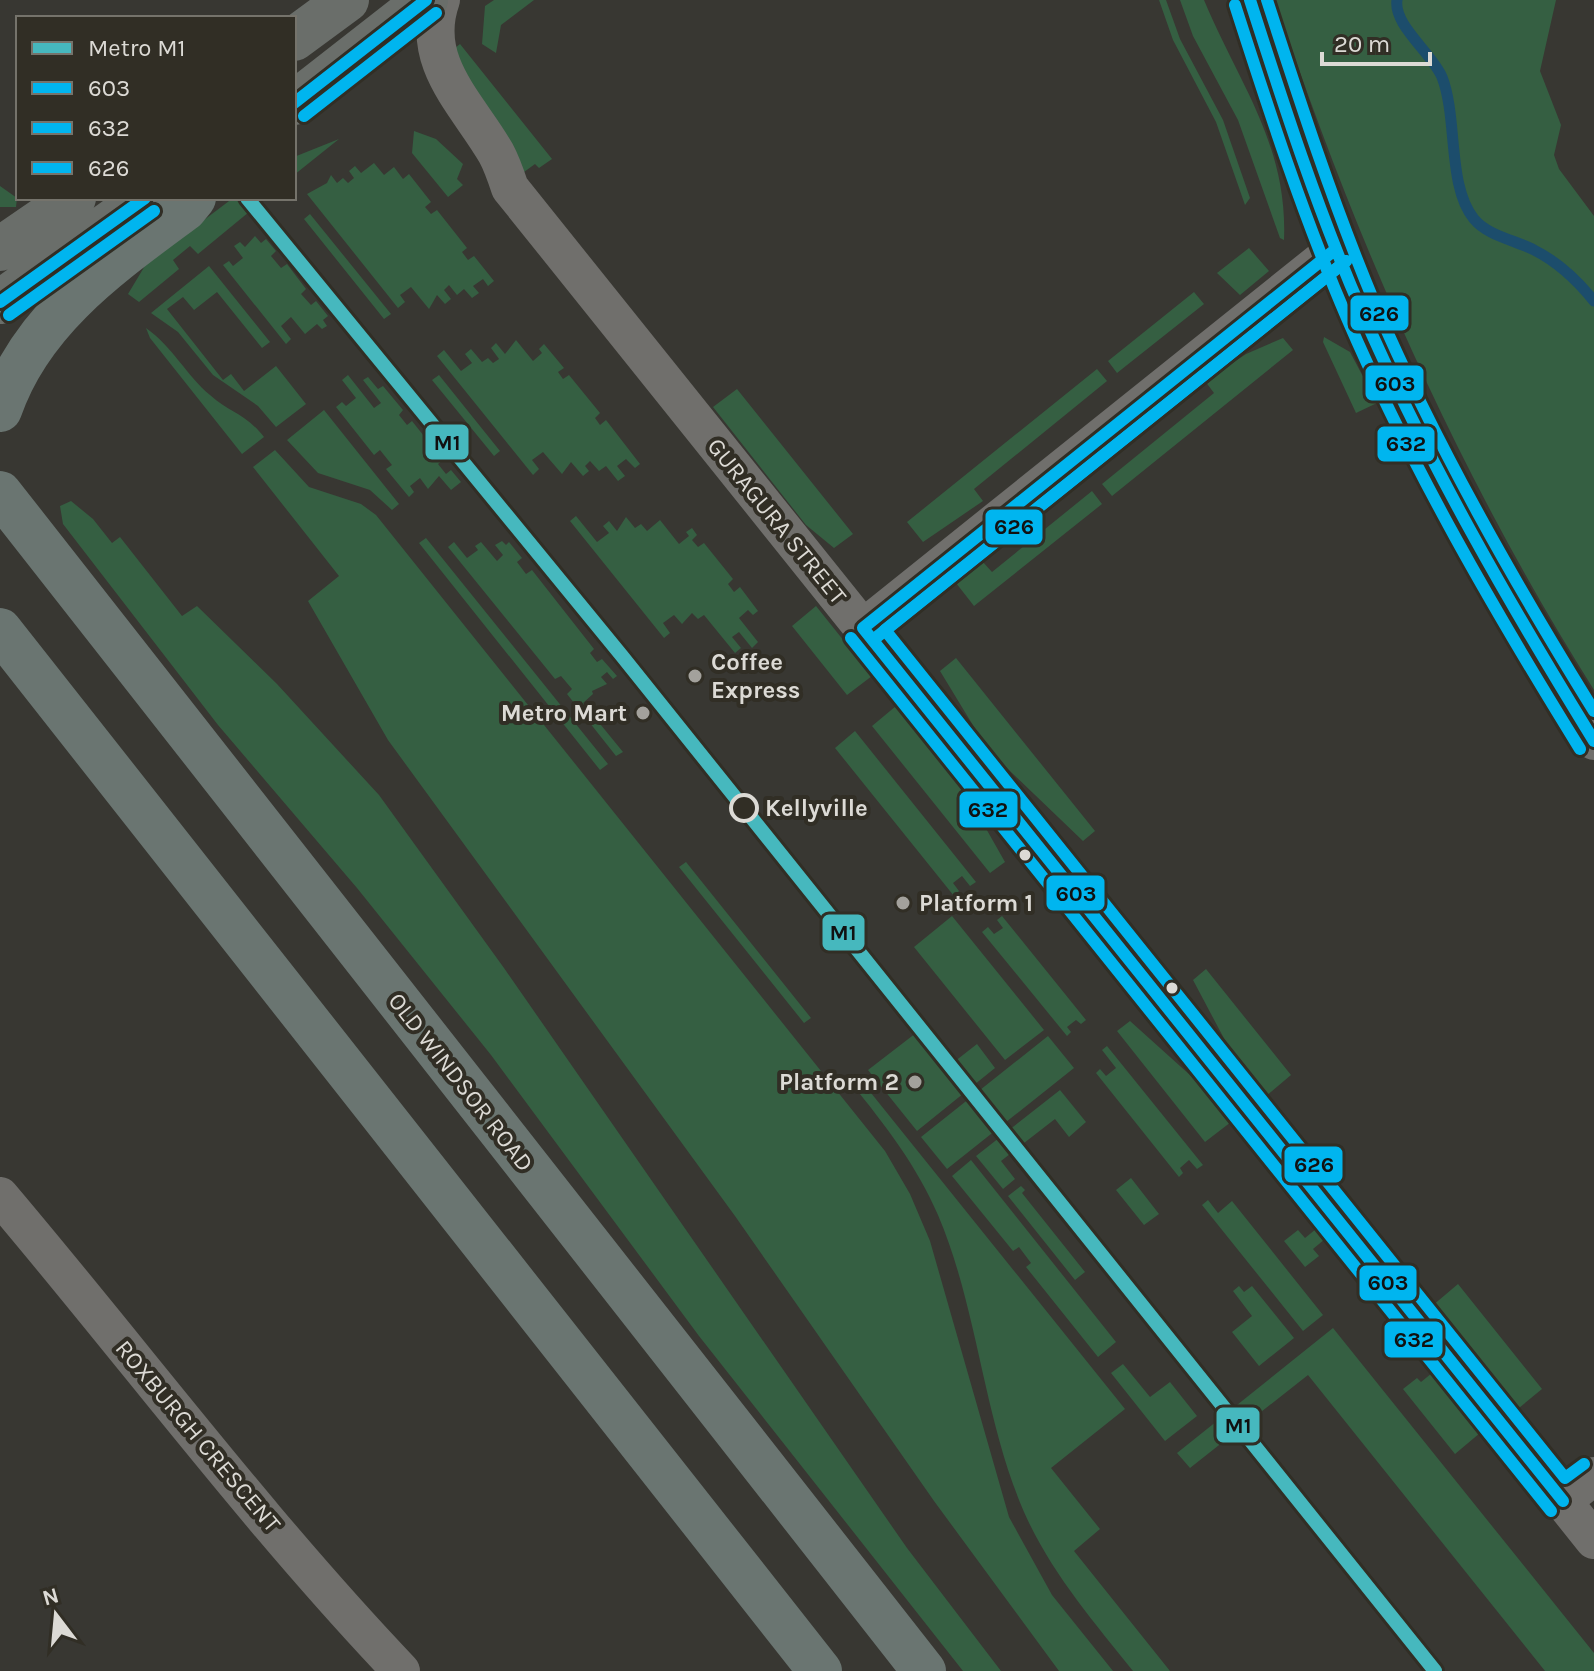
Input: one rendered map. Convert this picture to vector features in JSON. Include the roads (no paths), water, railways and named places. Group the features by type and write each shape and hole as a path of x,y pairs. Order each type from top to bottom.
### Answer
{"highway":[{"path":"0,410 15,376 69,301 103,269 185,209 192,200"},
{"name":"OLD WINDSOR ROAD","path":"0,469 8,503 924,1671"},
{"path":"0,630 14,660 820,1671"}],"main road":[{"path":"296,101 426,0"},
{"path":"296,37 334,4"},
{"path":"0,249 71,200"},
{"path":"0,302 142,200"}],"street":[{"name":"GURAGURA STREET","path":"441,0 433,35 438,59 460,100 497,155 510,188 1594,1540"},
{"path":"1250,0 1336,249 1386,361 1487,561 1594,741"},
{"path":"863,628 1336,249"},
{"name":"ROXBURGH CRESCENT","path":"0,1196 121,1346 353,1619 401,1671"},
{"path":"1563,1501 1594,1476"}],"waterway":[{"path":"1397,0 1401,19 1442,77 1460,189 1474,219 1494,234 1527,246 1551,260 1594,301"}],"metro line":[{"name":"M1","path":"249,200 622,656 1435,1671"}],"place":[{"name":"Coffee Express","path":"695,676"},
{"name":"Metro Mart","path":"643,713"},
{"name":"Kellyville","path":"744,808"},
{"name":"Platform 1","path":"903,903"},
{"name":"Platform 2","path":"915,1082"}]}
